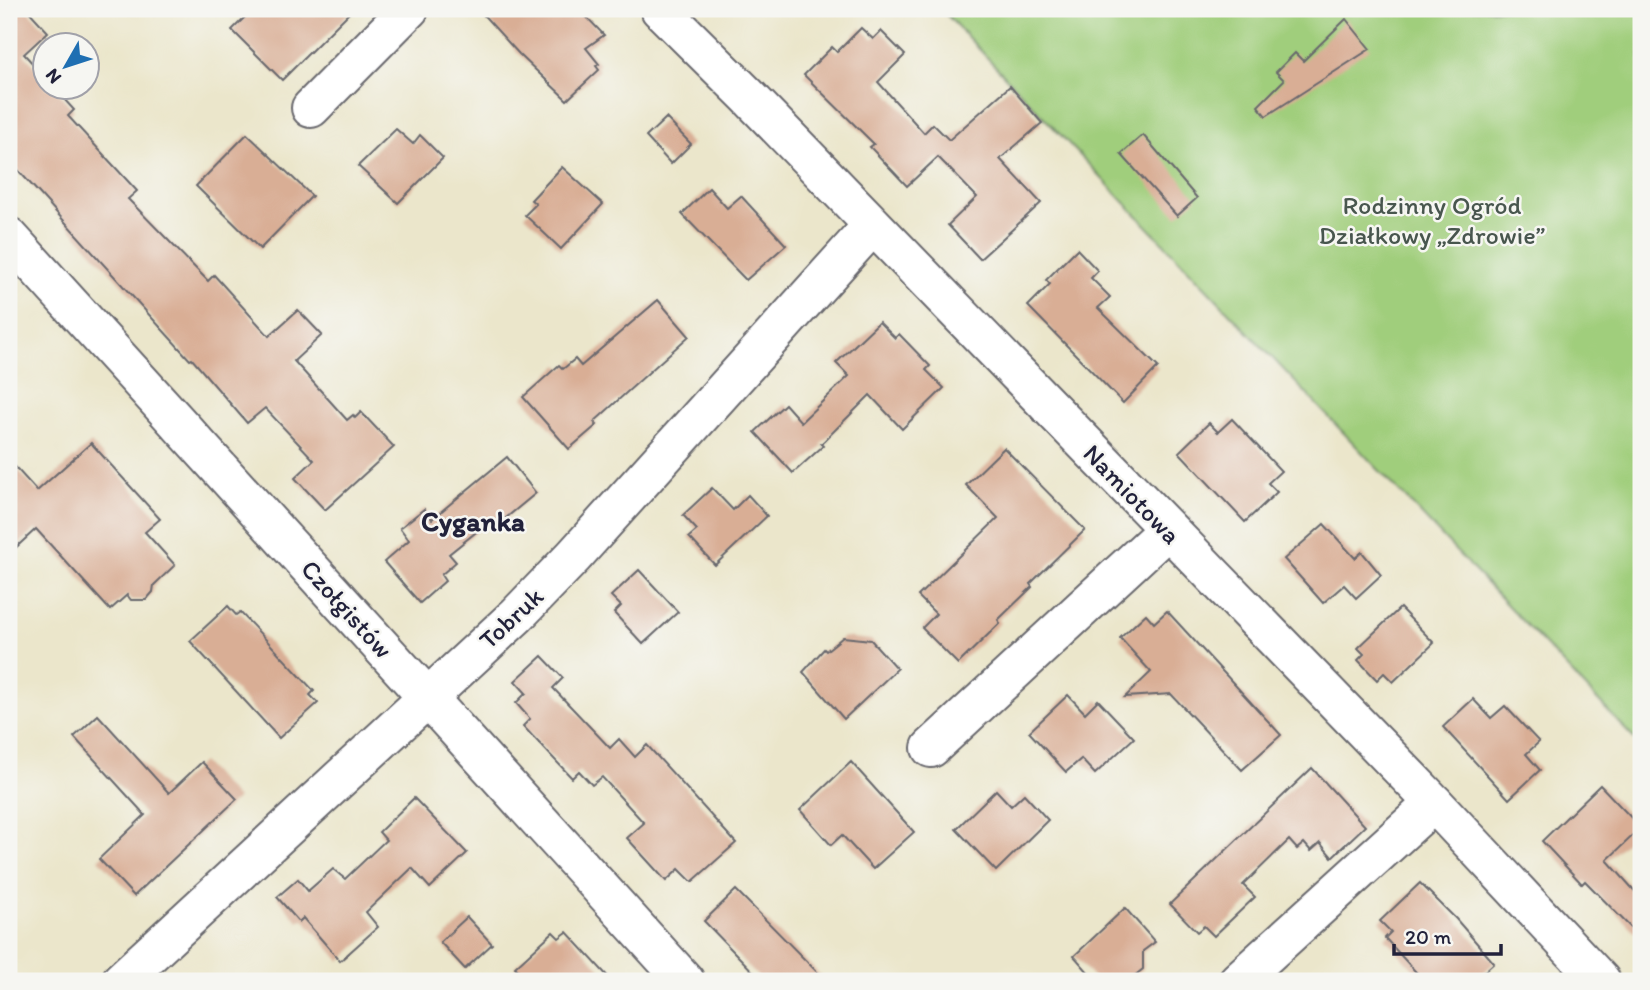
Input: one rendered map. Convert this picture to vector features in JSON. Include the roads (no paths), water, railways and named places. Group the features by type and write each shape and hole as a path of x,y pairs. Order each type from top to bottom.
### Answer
{"street":[{"path":"311,108 409,9"},
{"name":"Namiotowa","path":"660,9 747,95 1434,803 1601,981"},
{"name":"Tobruk","path":"121,981 517,615 574,556 872,226"},
{"name":"Czołgistów","path":"9,237 685,981"},
{"path":"930,748 1167,530"},
{"path":"1238,981 1434,803"}],"district":[{"name":"Cyganka","path":"473,521"}],"park label":[{"name":"Rodzinny Ogród Działkowy „Zdrowie”","path":"1432,220"}]}
